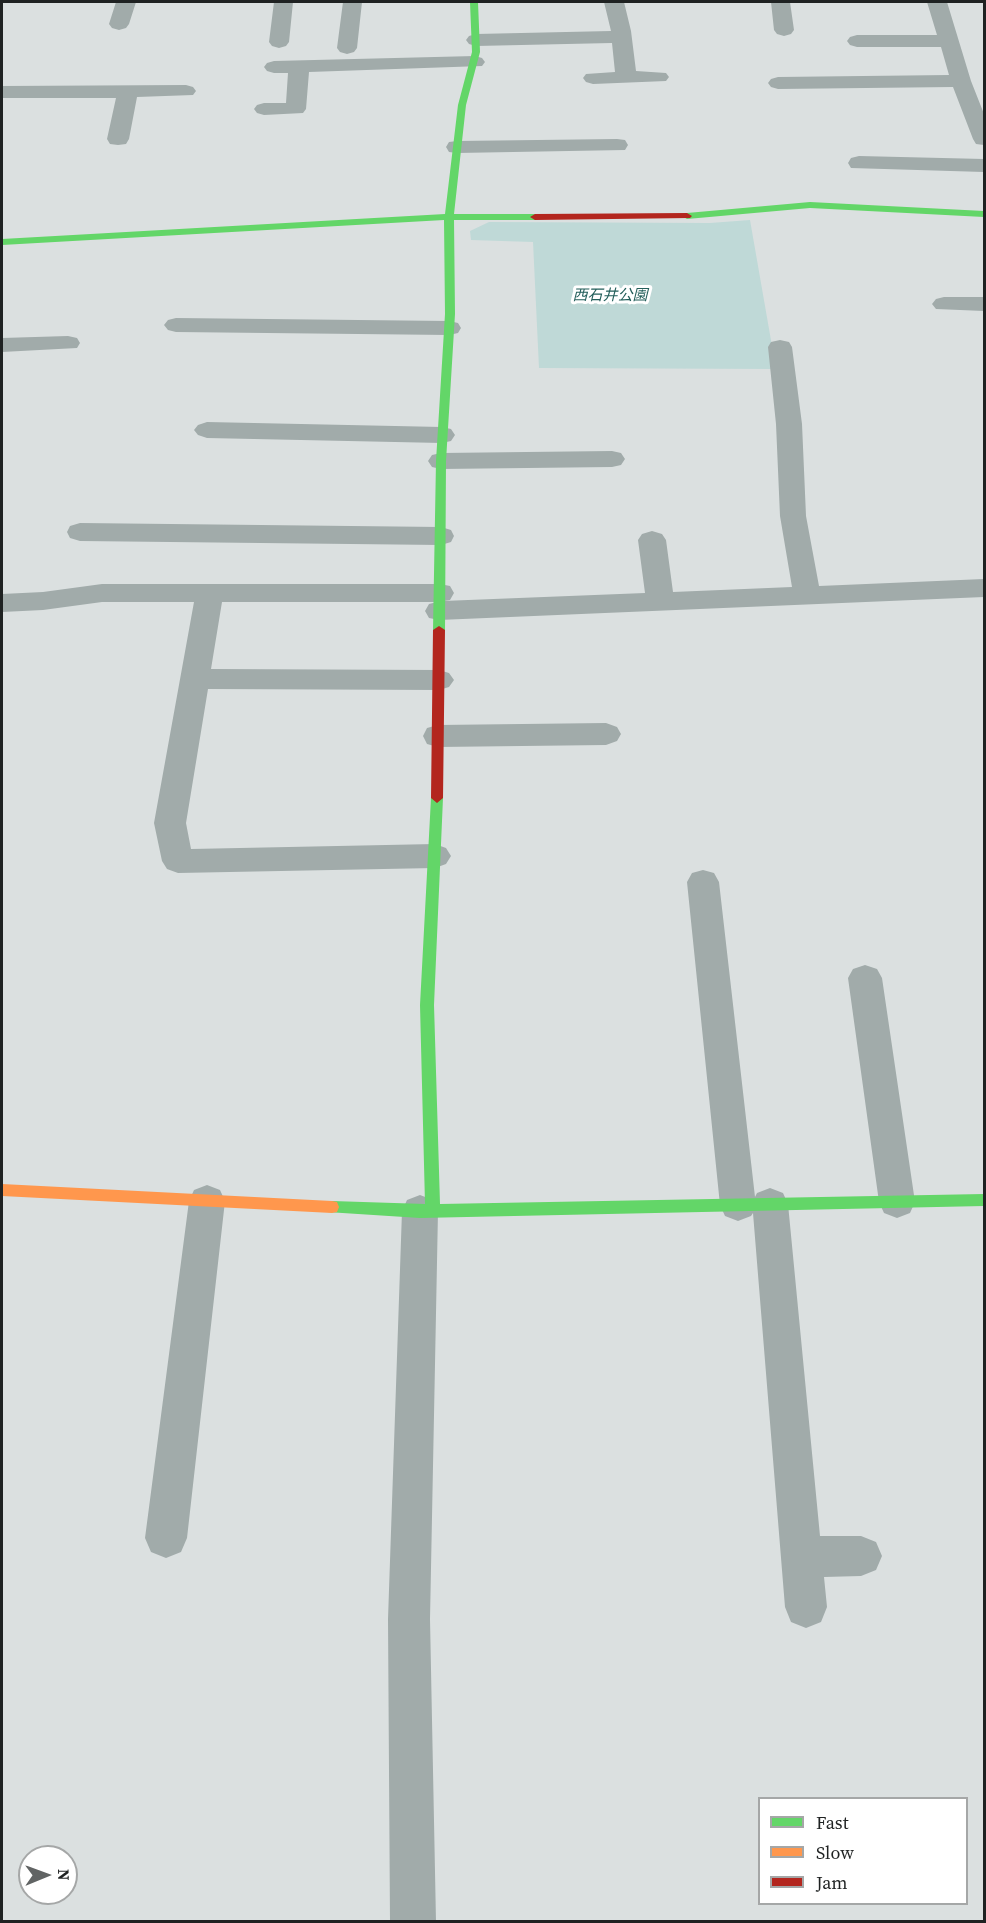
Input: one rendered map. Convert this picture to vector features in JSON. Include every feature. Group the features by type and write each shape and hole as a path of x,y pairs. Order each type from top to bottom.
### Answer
{"street":[{"path":"119,24 126,2"},
{"path":"279,42 283,2"},
{"path":"347,48 352,2"},
{"path":"413,1922 409,1620 426,1210 428,1005 438,736 441,461 448,328 449,217 465,88 475,62 474,2"},
{"path":"614,2 626,78"},
{"path":"780,2 784,30"},
{"path":"937,2 960,81 984,139"},
{"path":"476,40 621,37"},
{"path":"857,42 948,41"},
{"path":"274,67 475,62"},
{"path":"264,109 296,109 299,66"},
{"path":"778,83 805,75 960,81"},
{"path":"593,78 659,77"},
{"path":"118,139 128,91"},
{"path":"2,92 186,91"},
{"path":"457,147 617,145"},
{"path":"859,163 984,166"},
{"path":"2,242 449,217 678,217 810,205 984,214"},
{"path":"944,304 984,304"},
{"path":"176,325 448,328"},
{"path":"2,345 68,343"},
{"path":"780,347 789,424 793,516 807,595"},
{"path":"207,430 442,435"},
{"path":"441,461 612,459"},
{"path":"80,532 441,536"},
{"path":"652,540 660,600"},
{"path":"2,603 43,601 102,593 210,593 440,602 660,600 984,588"},
{"path":"210,593 170,823 178,861 435,856"},
{"path":"195,679 439,680"},
{"path":"438,736 606,734"},
{"path":"703,882 754,1205 802,1557 806,1607"},
{"path":"865,978 897,1202"},
{"path":"2,1190 207,1202 426,1210 984,1200"},
{"path":"166,1539 207,1202"},
{"path":"802,1557 861,1556"}],"green space":[{"name":"西石井公園","path":"750,220 776,369 539,368 533,242 471,240 470,231 489,222 710,223"}],"traffic: fast":[{"path":"439,630 441,461 450,314 449,217 462,105 476,52 474,2"},
{"path":"687,216 810,205 984,214"},
{"path":"2,242 449,217 535,217"},
{"path":"433,1210 427,1005 437,798"},
{"path":"332,1207 420,1211 984,1200"}],"traffic: slow":[{"path":"2,1190 332,1207"}],"traffic: jam":[{"path":"535,217 687,216"},
{"path":"437,798 439,630"}]}
